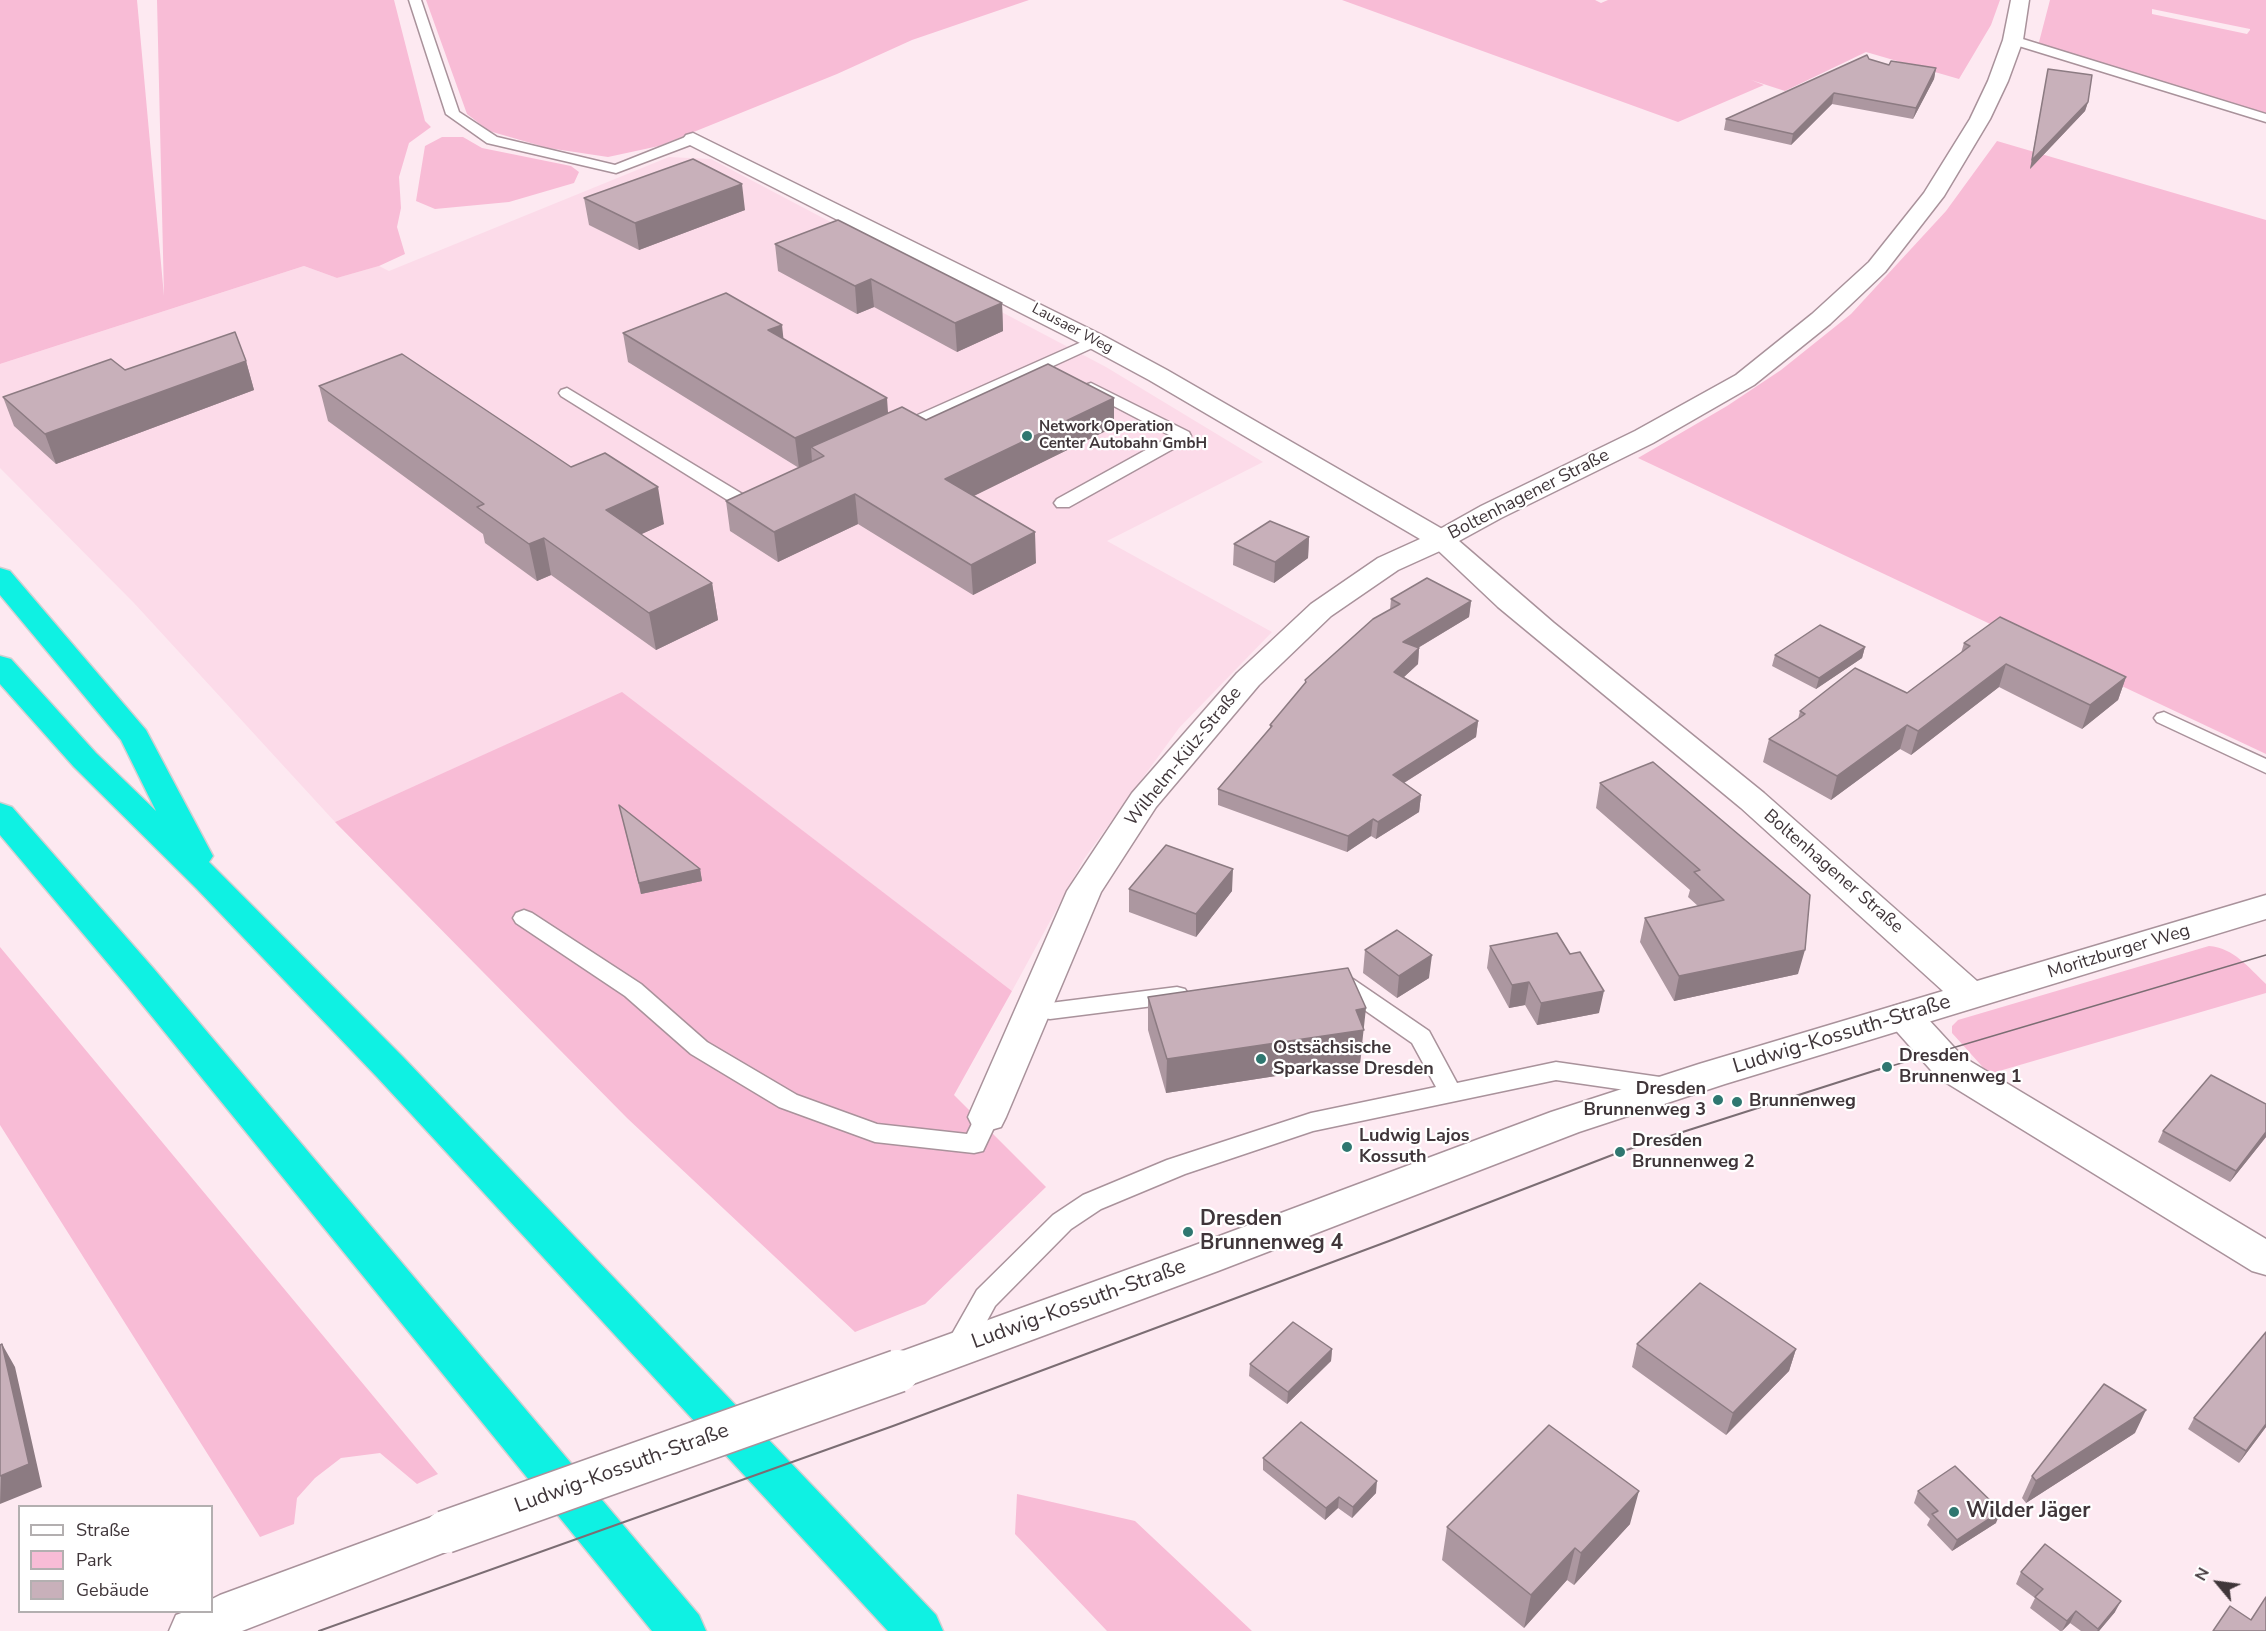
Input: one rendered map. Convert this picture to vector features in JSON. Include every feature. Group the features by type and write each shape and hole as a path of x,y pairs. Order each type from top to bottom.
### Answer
{"highway":[{"path":"0,577 135,736 208,880"},
{"path":"0,665 85,760 208,880 406,1084 918,1631"},
{"path":"0,814 141,978 682,1631"}],"street":[{"name":"Boltenhagener Straße","path":"1971,997 1911,940 1722,774 1491,587 1441,540 1491,512 1644,437 1745,380 1821,319 1877,267 1933,196 1980,119 1998,81 2013,40 2020,0"},
{"name":"Lausaer Weg","path":"693,139 1095,341 1158,375 1441,540"},
{"name":"Wilhelm-Külz-Straße","path":"987,1117 1084,891 1144,800 1257,670 1321,610 1388,564 1441,540"},
{"name":"Moritzburger Weg","path":"1971,997 2266,907"},
{"name":"Ludwig-Kossuth-Straße","path":"193,1631 237,1610 445,1532 957,1350 1565,1122 1971,997"},
{"path":"1904,1016 1950,1067 2081,1145 2183,1210 2266,1258"}],"lane":[{"path":"415,0 453,114 492,140 616,169 693,139"},
{"path":"2013,40 2266,118"},
{"path":"883,438 1095,341"},
{"path":"1045,364 1184,436 1064,503"},
{"path":"567,393 743,502 775,487"},
{"path":"2164,718 2266,767"},
{"path":"524,918 633,990 699,1048 788,1101 875,1133 974,1144 987,1117"},
{"path":"1312,984 1345,985 1421,1036 1451,1093"},
{"path":"1034,1009 1050,1011 1200,992"},
{"path":"957,1350 992,1292 1062,1222 1092,1202 1176,1167 1311,1122 1556,1071 1671,1088"}],"shaded area":[{"path":"669,157 711,159 1106,367 1263,462 1107,541 1272,632 1179,728 1084,859 1012,991 622,693 335,822 134,603 0,468 0,364 304,266 337,278 379,266 389,271"}],"green space":[{"path":"0,0 137,0 164,296 157,0 394,0 425,121 431,127 409,143 399,177 401,208 397,227 405,254 379,266 337,278 304,266 0,364"},
{"path":"426,0 1029,0 912,40 837,74 659,146 608,157 548,148 489,131 467,114"},
{"path":"1342,0 1595,0 1601,3 1608,0 2000,0 1991,25 1959,79 1866,52 1785,91 1751,80 1764,85 1678,122"},
{"path":"2050,0 2266,0 2266,115 2038,46","holes":["2152,9 2250,29 2247,34 2152,14"]},
{"path":"442,137 463,137 482,148 571,166 579,172 574,183 509,202 435,209 416,201 425,146"},
{"path":"1997,141 2266,220 2266,754 1638,458 1727,406 1781,370 1851,314 1946,211"},
{"path":"622,692 1012,991 954,1095 1046,1187 925,1304 855,1332 627,1118 335,822"},
{"path":"2209,946 2226,950 2240,959 2266,984 2266,993 1989,1074 1952,1033 1952,1026 1958,1020"},
{"path":"0,947 438,1474 417,1484 380,1453 341,1458 315,1478 297,1498 294,1524 260,1537 0,1125"},
{"path":"1017,1494 1135,1521 1252,1631 1107,1631 1015,1534"}],"building":[{"path":"1867,55 1869,59 1889,65 1891,61 1936,68 1916,108 1834,93 1793,134 1726,119"},
{"path":"2048,69 2092,75 2088,102 2032,160"},
{"path":"693,159 742,184 635,223 584,198"},
{"path":"838,220 1002,303 955,323 871,279 855,286 775,244"},
{"path":"726,293 782,325 768,330 887,398 795,438 623,333"},
{"path":"235,332 246,361 45,434 3,397 111,359 125,370"},
{"path":"402,354 571,467 605,453 658,487 606,510 712,583 649,613 544,538 529,544 477,507 484,504 319,386"},
{"path":"1048,364 1114,398 945,479 1035,532 971,565 855,494 774,532 726,501 824,456 811,447 902,407 926,420"},
{"path":"1270,521 1309,537 1275,562 1234,544"},
{"path":"1427,578 1471,601 1403,642 1419,648 1394,672 1478,721 1393,775 1421,795 1378,822 1373,819 1348,836 1218,789 1272,726 1270,725 1306,682 1305,680 1373,619 1400,604 1391,599"},
{"path":"2000,617 2126,677 2090,705 2006,664 1918,731 1907,725 1837,776 1769,739 1805,714 1800,711 1855,668 1907,693 1970,646 1964,643"},
{"path":"1820,625 1865,647 1819,678 1775,655"},
{"path":"1653,762 1810,895 1805,950 1679,976 1645,918 1724,900 1694,872 1700,870 1600,783"},
{"path":"619,805 700,869 639,883"},
{"path":"1166,845 1233,869 1196,914 1129,889"},
{"path":"1397,930 1432,955 1399,976 1365,950"},
{"path":"1557,933 1570,954 1580,952 1604,991 1541,1003 1529,982 1512,985 1490,946"},
{"path":"1348,968 1366,1008 1356,1010 1364,1030 1167,1059 1148,997"},
{"path":"2211,1075 2266,1104 2266,1132 2236,1171 2163,1131"},
{"path":"1700,1283 1796,1349 1733,1413 1637,1344"},
{"path":"1293,1322 1332,1349 1288,1392 1250,1364"},
{"path":"2266,1332 2266,1424 2246,1451 2194,1418"},
{"path":"2,1344 29,1464 0,1476 0,1345"},
{"path":"2104,1384 2146,1410 2036,1481 2032,1476"},
{"path":"1301,1422 1377,1481 1353,1507 1339,1497 1326,1508 1263,1458"},
{"path":"1549,1425 1639,1491 1581,1553 1575,1548 1531,1595 1447,1527"},
{"name":"Wilder Jäger","path":"1955,1466 2001,1511 1957,1540 1932,1514 1938,1511 1918,1491"},
{"path":"2045,1544 2121,1601 2098,1629 2076,1611 2067,1621 2035,1597 2043,1589 2021,1572"},
{"path":"2266,1597 2266,1631 2213,1631 2230,1606 2251,1620"}],"tram line":[{"path":"1878,1070 2266,955"},
{"path":"319,1631 893,1426 1389,1241 1620,1152 1883,1068"}],"place":[{"name":"Network Operation Center Autobahn GmbH","path":"1027,436"},
{"name":"Ostsächsische Sparkasse Dresden","path":"1261,1059"},
{"name":"Dresden Brunnenweg 1","path":"1887,1067"},
{"name":"Dresden Brunnenweg 3","path":"1718,1100"},
{"name":"Brunnenweg","path":"1737,1102"},
{"name":"Ludwig Lajos Kossuth","path":"1347,1147"},
{"name":"Dresden Brunnenweg 2","path":"1620,1152"},
{"name":"Dresden Brunnenweg 4","path":"1188,1232"},
{"name":"Wilder Jäger","path":"1954,1512"}]}
